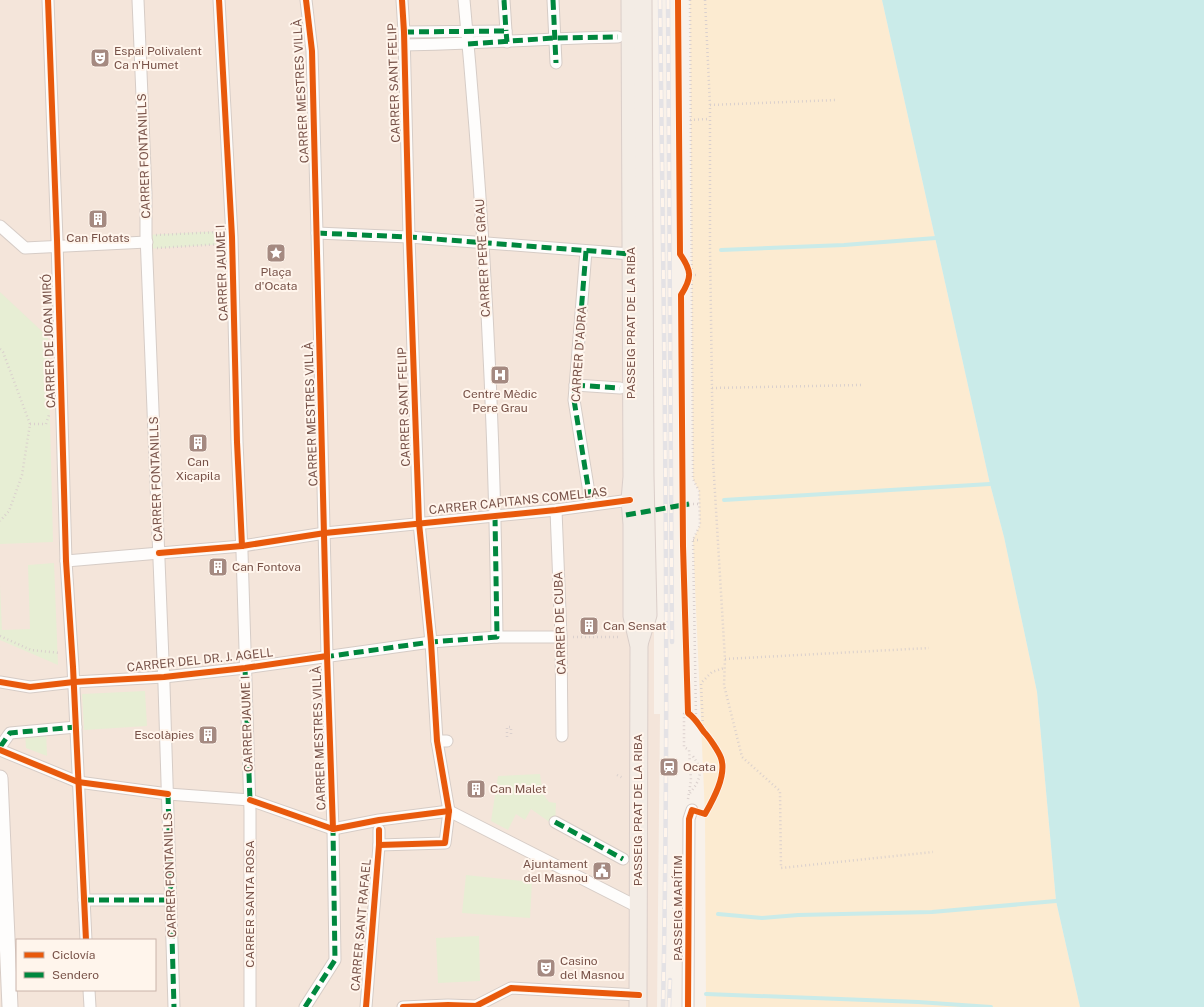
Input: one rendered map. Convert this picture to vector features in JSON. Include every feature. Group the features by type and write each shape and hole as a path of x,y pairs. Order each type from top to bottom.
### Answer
{"main road":[{"name":"PASSEIG PRAT DE LA RIBA","path":"630,0 632,477 630,500 632,524 632,616 639,646 638,1001"},
{"path":"639,646 648,615 645,476 643,0"},
{"path":"630,500 639,508 642,526 641,582 648,615"}],"street":[{"name":"CARRER DE JOAN MIRÓ","path":"48,0 62,398 66,561 74,682 86,939"},
{"name":"CARRER FONTANILLS","path":"138,0 164,677 174,1007"},
{"name":"CARRER JAUME I","path":"219,0 232,237 237,442 242,546 250,800"},
{"name":"CARRER MESTRES VILLÀ","path":"305,1007 335,960 318,233 312,51 306,0"},
{"name":"CARRER SANT FELIP","path":"402,0 419,523 449,811"},
{"name":"CARRER PERE GRAU","path":"464,0 484,243 496,516 496,637"},
{"path":"504,0 506,37"},
{"path":"553,0 556,63"},
{"path":"404,32 467,32 506,37 618,37"},
{"path":"404,45 468,44 506,37"},
{"path":"0,226 25,248 147,242"},
{"path":"318,233 409,237 631,254"},
{"name":"CARRER D'ADRA","path":"586,251 574,400 591,505"},
{"path":"576,385 620,388"},
{"name":"CARRER CAPITANS COMELLAS","path":"66,561 242,546 325,533 556,510 630,500"},
{"name":"CARRER DE CUBA","path":"556,510 561,637 562,736"},
{"name":"CARRER DEL DR. J. AGELL","path":"0,682 30,687 74,682 164,677 245,668 431,642 496,637 561,637"},
{"path":"0,747 10,733 76,727"},
{"path":"0,750 78,782 168,794 250,800 333,828 379,820 449,811 638,907"},
{"path":"0,778 10,1007"},
{"name":"CARRER SANTA ROSA","path":"250,800 250,1007"},
{"name":"PASSEIG MARÍTIM","path":"688,1007 689,819 692,810"},
{"name":"CARRER SANT RAFAEL","path":"379,845 445,843 449,811"},
{"path":"555,822 623,859"},
{"name":"CARRER SANT RAFAEL","path":"366,1007 379,830"},
{"path":"84,900 171,900"},
{"path":"403,1007 448,1004 476,1007 511,988 638,1001"},
{"path":"89,991 90,1007"}],"path":[{"path":"690,0 693,479 699,491 700,504 700,525 693,540 695,710 696,718 722,758 722,776 715,796 705,814"},
{"path":"705,0 710,105 713,460 724,659 724,685 742,757 780,791 781,868 933,852"},
{"path":"710,105 837,100"},
{"path":"690,120 710,119"},
{"path":"172,234 224,231"},
{"path":"161,248 225,244"},
{"path":"684,260 688,266 689,283 685,289"},
{"path":"691,275 699,275"},
{"path":"0,349 3,352 30,424 22,475 9,511 0,521"},
{"path":"712,388 861,385"},
{"path":"30,424 46,424 54,398 62,398"},
{"path":"689,504 700,504"},
{"path":"693,540 702,540"},
{"path":"0,636 32,650 72,655"},
{"path":"561,637 621,637"},
{"path":"724,659 929,648"},
{"path":"703,730 701,684 712,672 724,668"},
{"path":"688,705 688,713"},
{"path":"692,754 698,762 700,769 699,778 690,794 691,780 689,750 684,747 684,714 695,710"},
{"path":"688,713 696,718"},
{"path":"507,737 507,727 511,727 511,737"},
{"path":"617,775 624,778"}],"shaded area":[{"path":"0,0 652,0 654,714 660,714 657,1007 0,1007"}],"green space":[{"path":"224,231 225,244 147,249 146,235"},
{"path":"0,292 48,337 53,542 0,544"},
{"path":"54,563 58,665 0,640 0,585 2,630 30,629 28,565"},
{"path":"145,691 147,726 84,730 82,694"},
{"path":"46,730 47,756 26,748 25,732"},
{"path":"540,774 543,794 549,802 556,803 555,826 531,809 525,820 516,814 508,830 491,821 498,776"},
{"path":"466,875 532,882 530,918 462,913"},
{"path":"479,936 480,981 438,983 436,938"}],"sand":[{"path":"690,0 882,0 990,484 1004,537 1037,692 1056,901 1080,1007 706,1007 705,814 693,540 700,525 699,491 693,479"}],"water":[{"path":"882,0 1204,0 1204,1007 1080,1007 1056,901 1037,692 1004,537 990,484"}],"waterway":[{"path":"721,250 844,245 936,238"},
{"path":"724,500 990,484"},
{"path":"718,914 762,918 798,915 932,912 1056,901"},
{"path":"706,994 918,1002 991,1007"}],"railway":[{"path":"660,0 665,378 666,629 663,1007"},
{"path":"668,0 672,642"},
{"path":"669,1007 670,980"}],"marked path":[{"path":"504,0 506,31"},
{"path":"553,0 556,63"},
{"path":"404,32 506,31 507,42"},
{"path":"468,44 554,38 618,37"},
{"path":"317,233 409,237 631,254"},
{"path":"586,251 574,400 591,505"},
{"path":"575,385 620,388"},
{"path":"626,515 689,504"},
{"path":"324,657 431,642 497,637 495,516"},
{"path":"245,668 250,800"},
{"path":"0,747 10,733 76,727"},
{"path":"168,794 174,1007"},
{"path":"555,822 623,859"},
{"path":"305,1007 335,960 333,829"},
{"path":"84,900 171,900"}],"cycle path":[{"path":"48,0 57,240 66,561 73,667 86,939"},
{"path":"219,0 232,237 237,442 242,546"},
{"path":"306,0 312,51 327,656 333,829"},
{"path":"379,845 445,843 449,811 437,741 431,642 419,523 402,0"},
{"path":"678,0 680,254 687,265 689,274 689,279 681,295 683,546 688,713 714,745 720,755 722,765 721,779 712,802 705,814 692,810 689,819 688,1007"},
{"path":"159,553 242,546 325,533 556,510 630,500"},
{"path":"0,682 30,687 74,682 164,677 245,668 327,656"},
{"path":"0,750 78,782 168,794"},
{"path":"250,800 333,829 379,820 449,811"},
{"path":"366,1007 379,830"},
{"path":"403,1007 448,1005 476,1006 511,988 639,995"}],"place":[{"name":"Espai Polivalent Ca n'Humet","path":"100,58"},
{"name":"Can Flotats","path":"98,219"},
{"name":"Plaça d'Ocata","path":"276,253"},
{"name":"Centre Mèdic Pere Grau","path":"500,375"},
{"name":"Can Xicapila","path":"198,443"},
{"name":"Can Fontova","path":"218,567"},
{"name":"Can Sensat","path":"589,626"},
{"name":"Escolàpies","path":"208,735"},
{"name":"Ocata","path":"669,767"},
{"name":"Can Malet","path":"476,789"},
{"name":"Ajuntament del Masnou","path":"602,871"},
{"name":"Casino del Masnou","path":"546,968"}]}
